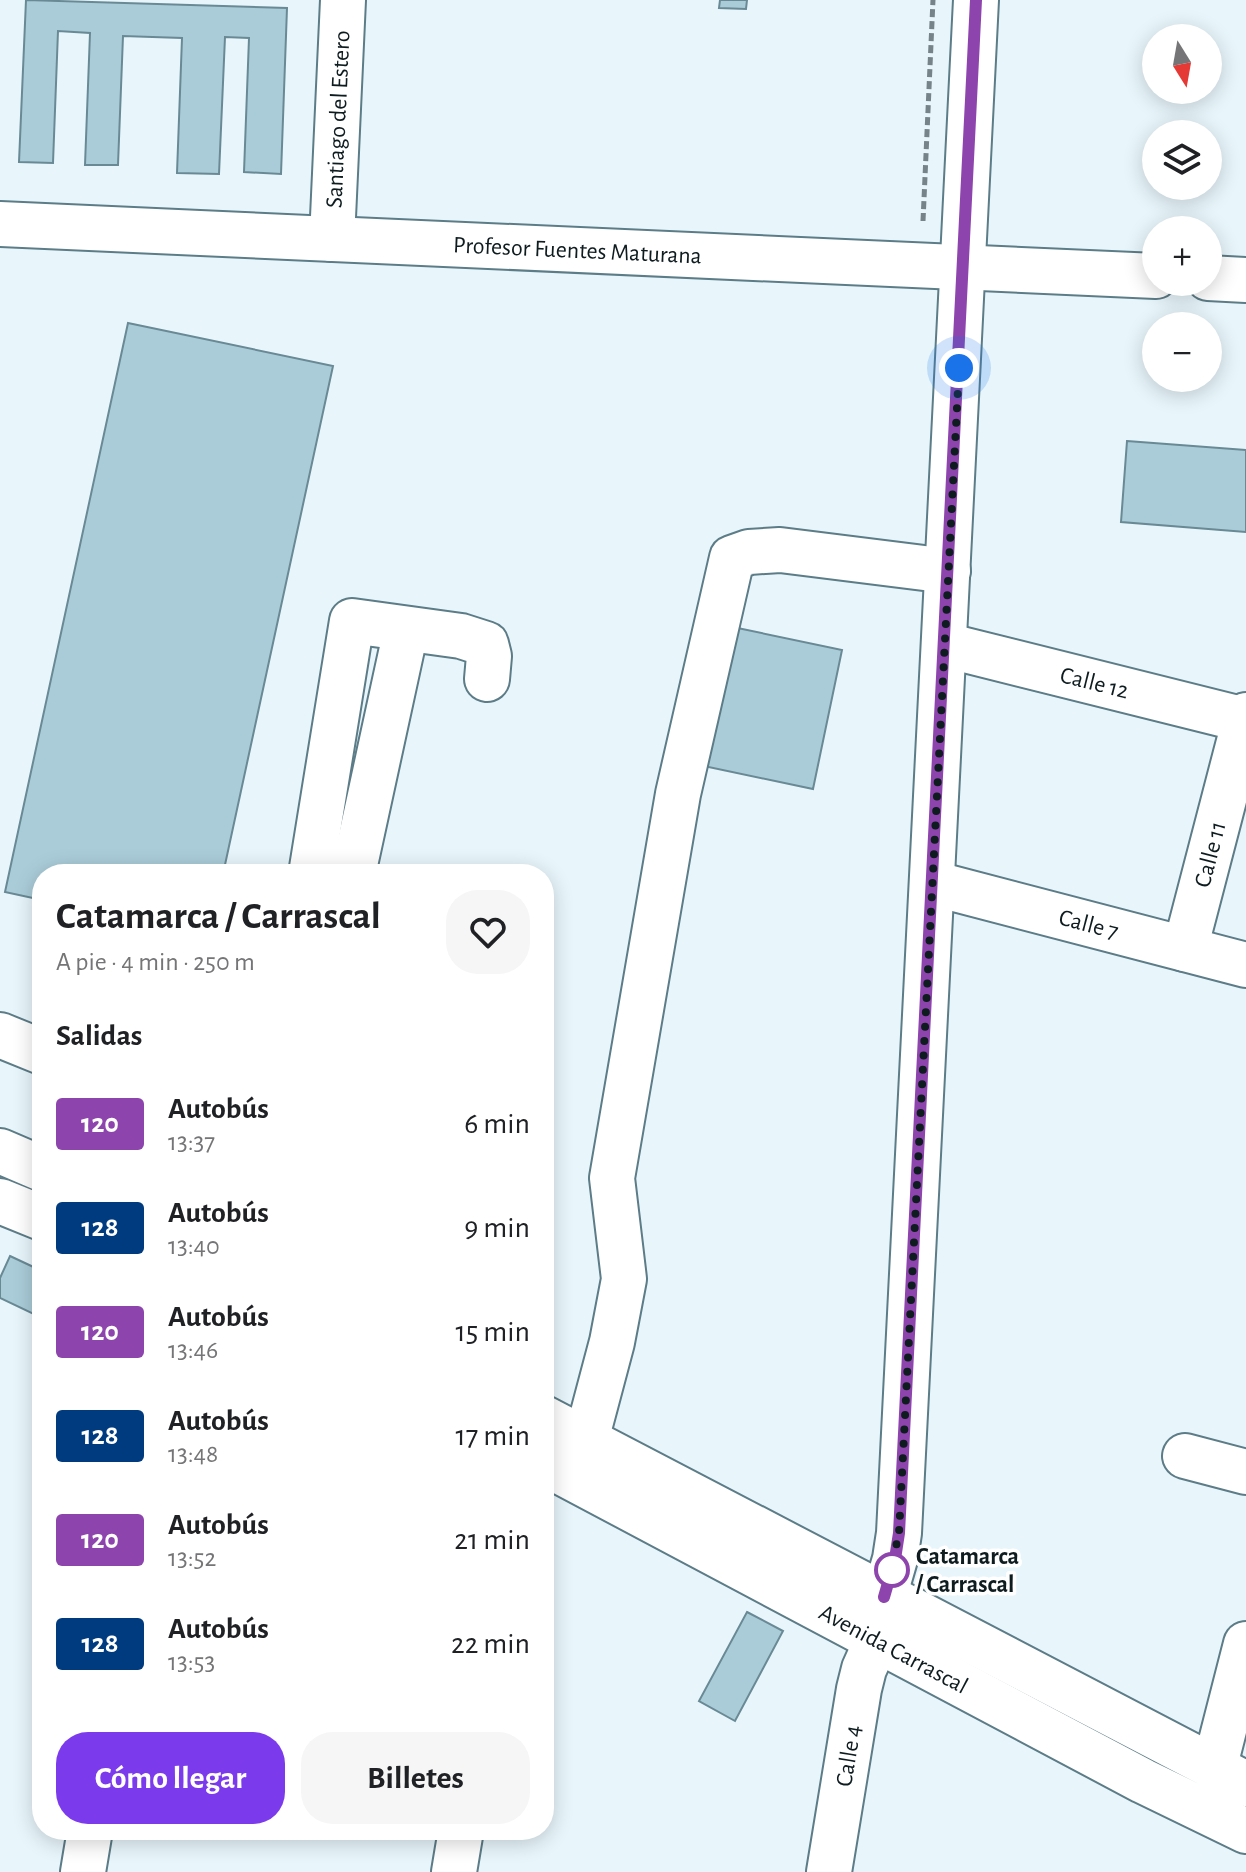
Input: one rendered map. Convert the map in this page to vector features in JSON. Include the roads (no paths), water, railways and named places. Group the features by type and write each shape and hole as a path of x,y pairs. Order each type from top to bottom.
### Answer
{"street":[{"name":"Santiago del Estero","path":"332,239 343,0"},
{"path":"884,1597 899,1533 976,0"},
{"name":"Profesor Fuentes Maturana","path":"0,224 1142,275"},
{"path":"1222,279 1246,280"},
{"path":"586,1440 612,1342 624,1279 612,1178 678,794 732,558 749,552 780,550 948,571"},
{"path":"313,864 352,621 461,636 486,644 489,656 487,679"},
{"path":"355,864 406,630"},
{"name":"Calle 12","path":"945,645 1245,717"},
{"name":"Calle 11","path":"1185,949 1245,717"},
{"name":"Calle 7","path":"932,883 1246,965"},
{"path":"0,1035 32,1048"},
{"path":"0,1151 32,1165"},
{"path":"0,1201 32,1214"},
{"name":"Avenida Carrascal","path":"554,1423 1230,1777"},
{"path":"1185,1456 1246,1472"},
{"name":"Avenida Carrascal","path":"554,1468 1143,1781 1246,1831"},
{"name":"Calle 4","path":"829,1872 859,1689 877,1640"},
{"path":"1230,1777 1246,1644"},
{"path":"83,1872 88,1840"},
{"path":"454,1872 459,1840"}],"place":[{"name":"Catamarca / Carrascal","path":"892,1570"}]}
